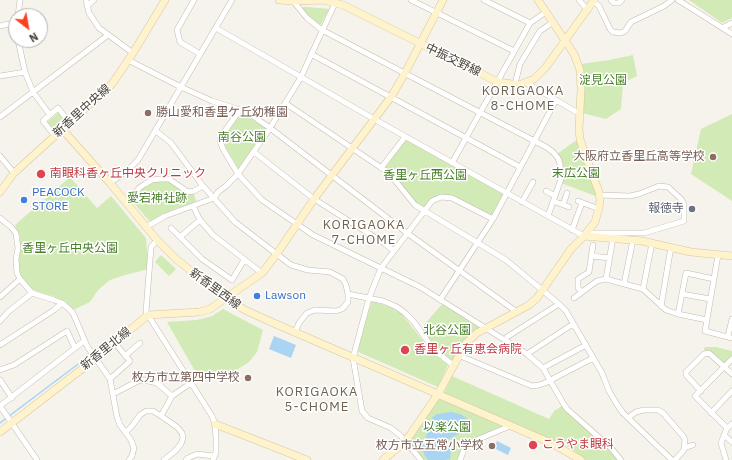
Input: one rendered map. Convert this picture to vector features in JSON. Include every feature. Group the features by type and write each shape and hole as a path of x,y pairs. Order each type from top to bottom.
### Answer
{"street":[{"path":"94,0 86,3 92,20 99,28 133,52"},
{"name":"新香里中央線","path":"0,192 14,173 112,84 165,0"},
{"path":"194,0 177,30 180,42 200,54"},
{"path":"110,184 138,160 232,0"},
{"name":"中振交野線","path":"279,0 335,1 498,82 519,85 534,79 546,67 593,0"},
{"path":"411,0 514,51"},
{"path":"148,315 199,312 210,309 262,273 314,199 391,97 443,0"},
{"path":"484,0 530,23"},
{"path":"383,460 406,441 438,394 458,356 471,337 533,302 544,290 571,249 595,222 599,209 599,195 580,140 580,70 574,54 538,0"},
{"path":"579,0 587,9"},
{"path":"593,0 599,6 612,32 621,33 625,31 631,22 664,6 672,0"},
{"path":"611,0 614,3 622,0"},
{"path":"678,0 732,34"},
{"path":"293,1 307,18 322,30 534,140 553,152 558,158 560,164 561,179 548,216"},
{"path":"146,227 165,216 214,198 218,192 238,174 270,128 301,77 335,1"},
{"path":"452,163 530,23 546,12"},
{"path":"515,84 520,64 540,31 553,22"},
{"path":"722,28 732,23"},
{"path":"216,28 374,120 572,230 585,235 633,240 691,252 732,256"},
{"path":"0,117 108,35"},
{"path":"20,48 25,72 33,92 50,115"},
{"path":"311,54 520,167"},
{"path":"128,60 212,101 246,112 270,128 407,233 517,312"},
{"path":"0,76 25,72"},
{"path":"525,82 580,114"},
{"path":"440,300 493,219 556,100"},
{"path":"285,103 389,173 412,202 424,211 506,260 544,290 566,311 593,358 613,399 623,413 629,417 672,460"},
{"path":"55,136 43,121 58,108 70,123"},
{"path":"240,110 222,135 220,141 238,174 262,200 313,235 420,287 527,354 543,368 567,409 611,448 621,460"},
{"name":"新香里西線","path":"62,129 157,240 175,258 226,299 245,310 353,358 553,444 581,460"},
{"path":"156,131 171,143 203,186 235,222 276,255 291,265 308,270 330,272 343,279 348,294 348,302 342,309 336,311 315,310 306,314 299,323 296,332"},
{"path":"381,168 405,137"},
{"path":"254,152 314,199 384,243 394,251"},
{"path":"0,156 14,173"},
{"path":"132,197 139,188 152,180 169,180 188,192 194,191 203,186"},
{"path":"522,202 533,182"},
{"path":"585,235 644,233 684,221 684,205 682,200 668,187 659,186 630,196 599,195"},
{"path":"546,191 554,199 569,207"},
{"path":"563,205 567,193"},
{"path":"421,460 406,441 391,428 368,418 362,411 353,358 369,298 381,268 432,201 441,197 452,198 493,219"},
{"path":"572,230 580,202 599,209"},
{"path":"193,206 200,220 221,242 262,273"},
{"path":"0,218 16,233 18,248 16,259 20,280 32,293 62,303 73,313 84,341 110,379 117,417 131,440 134,448 132,456 129,460"},
{"path":"180,237 200,220"},
{"path":"171,228 202,259 232,280 244,260"},
{"path":"606,279 613,238"},
{"path":"157,240 151,247 146,312 212,416 215,424 216,438 214,458 197,454 186,460"},
{"path":"624,284 633,240"},
{"path":"643,289 652,243"},
{"path":"582,292 578,288 578,280 588,272 593,245"},
{"path":"661,306 671,247"},
{"path":"718,255 705,331 730,337 732,319"},
{"path":"592,256 609,258"},
{"path":"678,314 686,273 714,279"},
{"path":"574,298 597,281 606,279 643,289 666,310 707,320"},
{"path":"0,297 20,280"},
{"path":"0,321 8,312 32,293"},
{"path":"348,294 390,303 405,313 414,322 434,350 453,365"},
{"path":"682,294 710,300"},
{"path":"0,345 54,310 62,303"},
{"path":"506,340 507,337 559,304"},
{"name":"新香里北線","path":"0,432 9,419 93,355 114,342 148,315"},
{"path":"527,354 574,324"},
{"path":"0,370 14,365 67,331 75,348"},
{"path":"37,460 0,406 84,341"},
{"path":"110,379 130,361 114,342"},
{"path":"125,356 140,343"},
{"path":"543,368 586,345"},
{"path":"701,391 686,375 688,370 704,354 709,353 732,374"},
{"path":"458,356 532,386 539,386 593,358"},
{"path":"727,428 695,396 732,359"},
{"path":"0,380 12,398"},
{"path":"113,394 138,381 144,380 157,383 172,396"},
{"path":"161,416 172,396 191,383"},
{"path":"711,413 732,391"},
{"path":"629,417 636,412 644,410 658,410 663,413 685,440 684,448 675,460"},
{"path":"126,432 140,415 146,411 153,411 177,427 182,433 183,438 181,444 164,460"},
{"path":"215,424 307,460"},
{"path":"726,460 721,443 727,428 732,424"},
{"path":"460,460 465,447 474,441 510,426"},
{"path":"724,435 732,442"},
{"path":"684,448 693,445"}],"green space":[{"path":"689,0 732,0 732,18 722,23"},
{"path":"303,7 329,9 320,26 302,10"},
{"name":"淀見公園","path":"633,55 637,76 623,83 621,109 606,119 582,113 581,64"},
{"path":"59,112 65,118 51,130 46,123"},
{"name":"南谷公園","path":"240,114 266,128 239,169 224,142 225,136"},
{"name":"大阪府立香里丘高等学校","path":"732,114 732,201 691,174 701,129"},
{"name":"末広公園","path":"578,139 598,197 561,183 557,154"},
{"name":"香里ヶ丘西公園","path":"407,140 504,194 492,217 444,195 424,209 417,204 385,167"},
{"name":"香里ヶ丘中央公園","path":"70,177 97,208 111,196 146,238 148,269 110,280 98,290 90,302 73,310 65,301 28,287 21,277 18,266 20,236 15,225"},
{"name":"愛宕神社跡","path":"160,180 168,181 194,193 196,202 174,209 151,223 133,202 140,190 153,182"},
{"path":"161,255 176,269 169,276 155,262"},
{"path":"372,301 392,308 402,314 430,350 448,365 438,387 356,351"},
{"name":"北谷公園","path":"443,303 484,327 453,363 443,357 421,331 424,325"},
{"path":"223,309 263,330 257,352 249,362 232,373 209,381 199,378 167,322 197,320 212,316"},
{"path":"705,347 716,347 732,351 732,356 726,363 723,363 705,352"},
{"path":"452,376 549,419 554,411 562,406 619,460 586,460 569,447 444,393"},
{"name":"以楽公園","path":"438,394 509,425 465,447 459,460 421,460 406,441"}],"water":[{"path":"274,336 296,345 291,358 269,349"},
{"path":"451,412 460,414 468,419 465,425 469,426 470,429 447,440 447,443 451,448 450,460 428,460 422,449 432,418 437,414"},
{"path":"497,441 511,448 508,455 494,448"}],"waterway":[{"path":"0,423 114,337"}],"place":[{"name":"勝山愛和香里ケ丘幼稚園","path":"148,113"},
{"name":"大阪府立香里丘高等学校","path":"713,157"},
{"name":"南眼科香ヶ丘中央クリニック","path":"41,174"},
{"name":"PEACOCK STORE","path":"24,200"},
{"name":"報徳寺","path":"692,209"},
{"name":"Lawson","path":"257,296"},
{"name":"香里ヶ丘有恵会病院","path":"405,350"},
{"name":"枚方市立第四中学校","path":"248,378"},
{"name":"こうやま眼科","path":"533,445"},
{"name":"枚方市立五常小学校","path":"492,446"}],"district":[{"name":"KORIGAOKA 8-CHOME","path":"523,98"},
{"name":"KORIGAOKA 7-CHOME","path":"364,232"},
{"name":"KORIGAOKA 5-CHOME","path":"317,400"}]}
